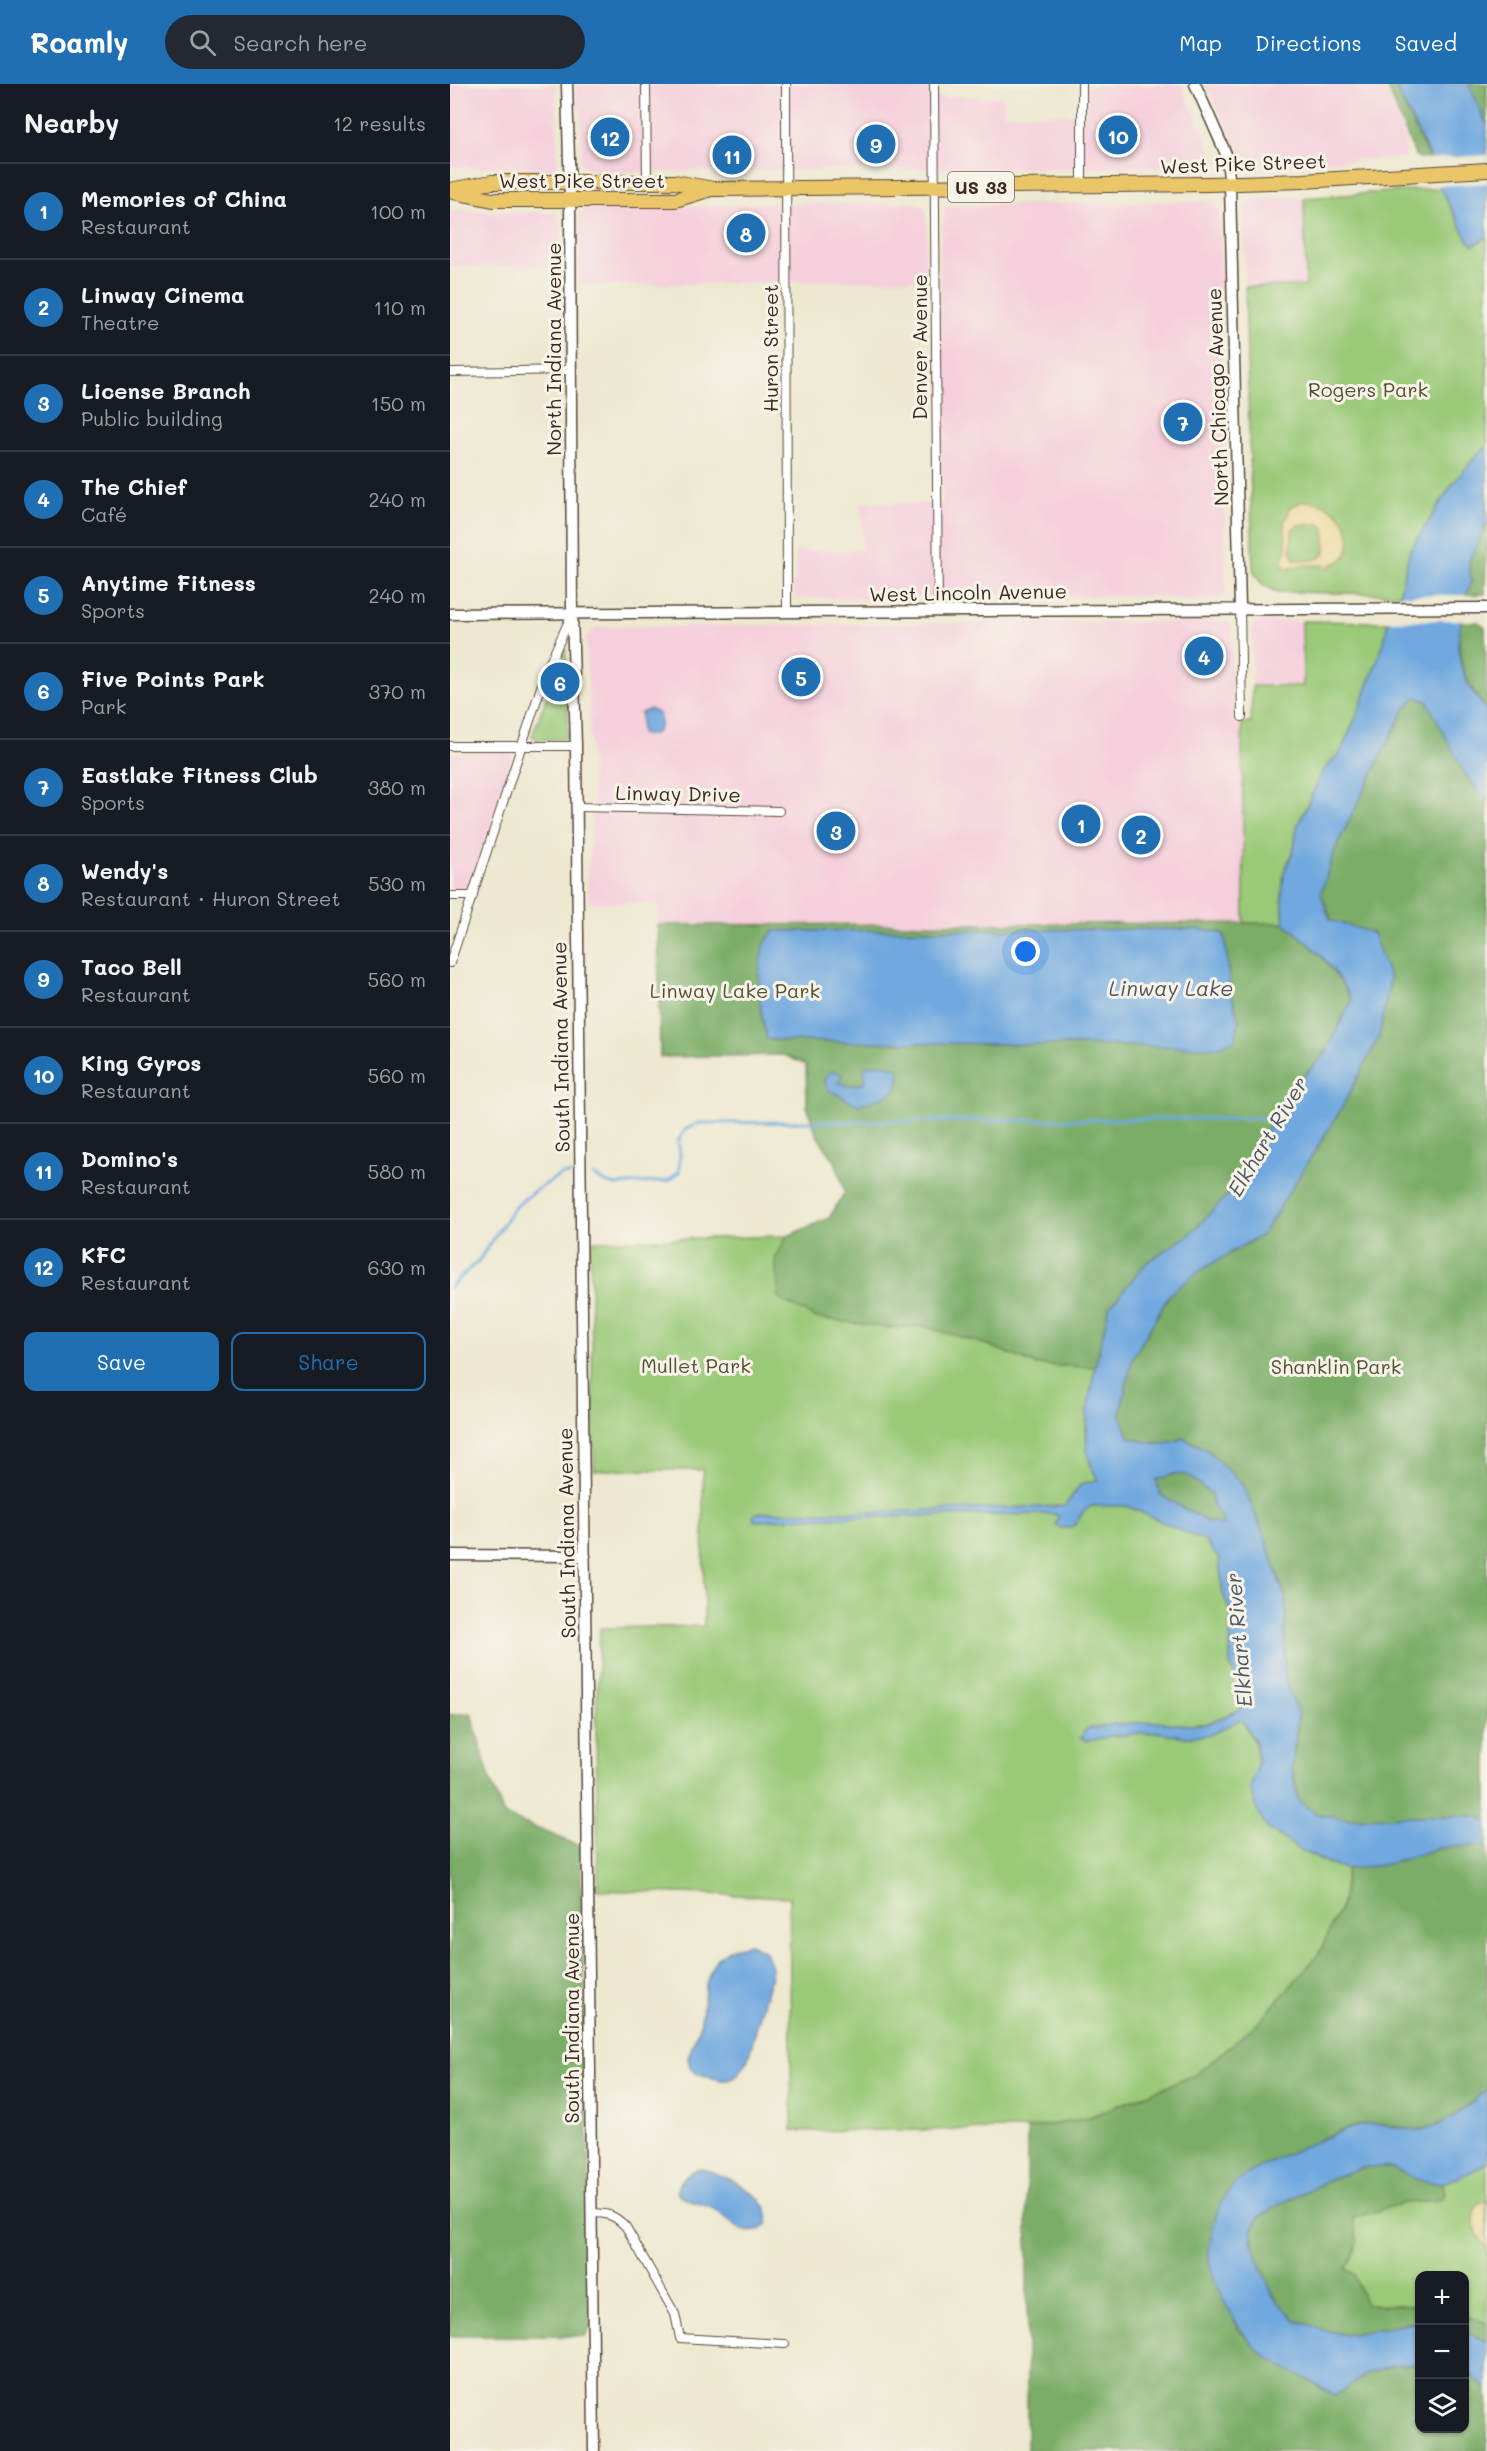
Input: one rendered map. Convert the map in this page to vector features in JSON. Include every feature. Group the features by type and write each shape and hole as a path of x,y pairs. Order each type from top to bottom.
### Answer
{"highway":[{"name":"West Pike Street","path":"450,190 492,182 675,182 713,189 1230,184 1487,170"},
{"name":"West Pike Street","path":"450,190 493,200 675,200 713,189"}],"street":[{"name":"North Indiana Avenue","path":"567,84 570,182 572,614"},
{"path":"646,84 647,182"},
{"name":"Huron Street","path":"786,84 787,612"},
{"name":"Denver Avenue","path":"934,84 938,610"},
{"path":"1082,84 1082,186"},
{"name":"North Chicago Avenue","path":"1195,84 1226,154 1230,184 1240,609"},
{"path":"450,372 571,370"},
{"name":"West Lincoln Avenue","path":"450,614 1485,608"},
{"path":"1240,609 1242,717"},
{"path":"450,963 547,669 572,614"},
{"name":"South Indiana Avenue","path":"572,614 577,807 594,2451"},
{"path":"450,746 576,746"},
{"name":"Linway Drive","path":"577,807 779,811"},
{"path":"450,896 472,896"},
{"path":"450,1555 585,1556"},
{"path":"591,2213 606,2213 617,2218 626,2227 675,2314 680,2338 785,2344"}],"shaded area":[{"path":"450,84 556,84 557,169 450,167"},
{"path":"576,84 928,84 929,97 1003,97 1004,114 1086,114 1087,86 1181,84 1213,155 1212,160 1203,167 590,172 581,164 581,109 576,104"},
{"path":"1205,84 1382,84 1403,130 1406,158 1259,164 1240,154"},
{"path":"1304,198 1306,286 1245,287 1244,211 1247,204 1254,199"},
{"path":"1206,201 1214,204 1220,212 1226,595 1221,598 1182,599 1153,596 948,595 888,599 796,598 791,584 795,580 796,551 862,550 862,502 942,504 940,249 945,206"},
{"path":"917,203 923,205 927,216 925,279 579,286 579,218 584,208"},
{"path":"450,210 555,213 561,223 561,267 450,266"},
{"path":"1225,621 1231,626 1233,723 1242,723 1244,923 658,925 658,903 589,903 587,878 593,815 586,637 597,627"},
{"path":"1302,621 1303,686 1252,686 1252,629 1257,622"},
{"path":"508,752 513,756 471,882 465,888 450,888 450,753"}],"green space":[{"path":"1386,84 1394,84 1429,158 1419,158 1415,155"},
{"path":"1469,84 1487,84 1487,125"},
{"name":"Rogers Park","path":"1440,188 1469,241 1480,242 1487,237 1487,447 1478,454 1452,485 1410,550 1399,594 1277,592 1262,583 1253,569 1245,287 1306,286 1304,198"},
{"path":"1487,522 1485,594 1466,595 1471,582 1469,562"},
{"path":"1302,621 1388,622 1384,642 1358,713 1341,751 1322,773 1297,827 1294,849 1284,872 1282,893 1284,923 1244,923 1242,723 1251,723 1252,686 1303,686"},
{"path":"1460,622 1478,622 1485,627 1487,711 1463,670 1459,648"},
{"path":"565,641 568,738 537,740 532,736 559,664 553,662 562,642"},
{"name":"Shanklin Park","path":"1416,697 1427,701 1483,797 1487,797 1487,1820 1475,1816 1351,1819 1317,1814 1298,1800 1292,1769 1298,1715 1284,1676 1286,1600 1264,1535 1242,1484 1207,1450 1184,1438 1177,1441 1151,1443 1129,1438 1120,1414 1132,1359 1170,1294 1201,1270 1263,1234 1340,1111 1379,1037 1321,893 1336,847 1404,710"},
{"name":"Linway Lake Park","path":"1284,923 1322,957 1352,1000 1325,1054 1286,1095 1233,1190 1189,1235 1147,1262 1109,1308 1095,1367 1037,1365 988,1345 923,1326 889,1328 816,1318 779,1299 775,1260 787,1236 829,1218 845,1192 835,1161 817,1136 807,1106 806,1065 784,1055 660,1057 658,925","holes":["1198,929 1222,933 1225,938 1230,990 1239,1021 787,1041 767,1039 760,1010 774,931"]},
{"name":"Mullet Park","path":"787,1236 775,1260 889,1328 923,1326 988,1345 1037,1365 1095,1367 1086,1439 1092,1467 1098,1480 1081,1484 1065,1506 883,1512 773,1512 754,1516 754,1519 758,1521 797,1518 1055,1514 1075,1525 1082,1513 1091,1506 1127,1506 1205,1541 1219,1559 1223,1594 1231,1613 1230,1664 1242,1692 1241,1709 1206,1724 1156,1722 1115,1724 1086,1729 1088,1741 1111,1736 1157,1732 1186,1737 1210,1735 1240,1720 1250,1734 1257,1752 1256,1772 1267,1828 1315,1857 1347,1869 1342,1904 1318,1955 1259,2022 1195,2075 1087,2118 1027,2129 792,2131 789,1897 598,1890 596,1718 600,1628 704,1626 703,1470 594,1470 590,1241"},
{"path":"1174,1474 1188,1475 1211,1494 1213,1504 1225,1526 1208,1522 1160,1495 1156,1480"},
{"path":"471,1713 491,1782 504,1815 580,1846 593,2326 585,2336 450,2336 450,1715"},
{"path":"1487,1845 1487,2089 1451,2118 1430,2127 1408,2129 1383,2124 1356,2126 1277,2159 1215,2280 1239,2330 1265,2356 1334,2395 1373,2372 1393,2366 1415,2363 1415,2433 1469,2433 1470,2374 1487,2389 1487,2451 1027,2451 1027,2129 1087,2118 1195,2075 1259,2022 1318,1955 1342,1904 1347,1869 1392,1863 1439,1848"},
{"path":"1487,2162 1487,2341 1469,2334 1469,2271 1415,2271 1415,2323 1376,2330 1253,2227 1469,2173"},
{"path":"1364,2167 1392,2167 1418,2180 1443,2183 1445,2194 1440,2200 1404,2203 1353,2218 1356,2245 1353,2256 1345,2269 1354,2274 1366,2305 1415,2305 1415,2322 1352,2334 1318,2329 1295,2319 1286,2311 1261,2272 1253,2243 1253,2230 1258,2219 1292,2196"},
{"path":"1469,2317 1487,2323 1487,2341 1469,2334"}],"sand":[{"path":"1303,501 1320,503 1334,510 1343,520 1348,531 1347,553 1341,561 1327,568 1324,565 1299,565 1289,569 1283,566 1282,560 1287,550 1284,520 1287,518 1290,507","holes":["1319,524 1325,528 1325,553 1311,560 1294,559 1291,551 1292,530 1299,525"]},
{"path":"1487,2202 1487,2249 1477,2233 1474,2215 1478,2203"}],"water":[{"path":"1394,84 1469,84 1487,125 1487,237 1474,245 1469,241 1440,188 1428,153"},
{"name":"Elkhart River","path":"1487,447 1487,522 1469,562 1471,582 1463,604 1458,646 1461,666 1469,687 1487,711 1487,797 1483,797 1465,774 1427,701 1416,697 1404,710 1336,847 1321,893 1330,920 1373,933 1390,979 1379,1037 1340,1111 1263,1234 1201,1270 1170,1294 1132,1359 1120,1414 1130,1438 1163,1443 1184,1438 1207,1450 1242,1484 1264,1535 1286,1600 1284,1676 1298,1715 1292,1769 1298,1800 1317,1814 1351,1819 1475,1816 1487,1820 1487,1845 1439,1848 1392,1863 1347,1869 1329,1864 1299,1849 1267,1828 1257,1810 1250,1788 1258,1764 1256,1743 1240,1720 1210,1735 1186,1737 1157,1732 1111,1736 1088,1741 1080,1738 1086,1729 1115,1724 1156,1722 1206,1724 1241,1709 1242,1692 1230,1664 1231,1613 1223,1594 1219,1559 1205,1541 1127,1506 1091,1506 1082,1513 1075,1525 1068,1528 1059,1528 1056,1524 1059,1516 1055,1514 797,1518 758,1521 754,1520 753,1516 756,1513 773,1512 883,1512 1065,1506 1081,1484 1098,1480 1087,1451 1087,1410 1109,1308 1147,1262 1189,1235 1233,1190 1286,1095 1325,1054 1352,1000 1323,957 1284,923 1282,893 1284,872 1294,849 1297,827 1322,773 1341,751 1358,713 1384,642 1388,622 1397,605 1410,550 1452,485 1478,454","holes":["1174,1474 1188,1475 1211,1494 1213,1504 1225,1526 1208,1522 1161,1495 1156,1480"]},
{"path":"650,709 659,714 659,728 651,735 641,734 641,713"},
{"name":"Linway Lake","path":"1198,929 1222,933 1225,938 1230,990 1239,1021 1235,1040 1216,1047 767,1039 759,982 762,953 767,940 774,931"},
{"path":"883,1064 898,1068 900,1077 894,1090 881,1098 858,1105 828,1090 825,1081 828,1073 836,1071 842,1075 838,1082 845,1085 856,1085 866,1081 864,1069 869,1065"},
{"path":"749,1944 766,1952 772,1967 747,2062 737,2076 729,2080 720,2080 697,2073 690,2067 688,2058 701,2021 706,1984 712,1966 717,1958 732,1948"},
{"path":"1487,2089 1487,2162 1469,2173 1443,2183 1418,2180 1392,2167 1364,2167 1335,2177 1280,2204 1259,2217 1253,2227 1251,2241 1273,2296 1295,2319 1317,2328 1345,2335 1415,2323 1415,2363 1393,2366 1373,2372 1334,2395 1275,2362 1257,2349 1238,2326 1222,2297 1211,2269 1209,2257 1213,2227 1218,2212 1234,2185 1250,2173 1283,2156 1358,2126 1377,2124 1409,2130 1424,2130 1440,2125"},
{"path":"702,2169 733,2181 755,2195 763,2204 768,2223 756,2231 742,2230 715,2210 690,2201 681,2195 677,2191 682,2178 693,2171"},
{"path":"1469,2334 1487,2341 1487,2389 1470,2374"}],"pier":[{"path":"1487,155 1487,183 1436,186 1427,159"},
{"path":"1395,595 1470,595 1464,620 1385,621"}],"waterway":[{"name":"Elkhart River","path":"593,1175 604,1182 616,1185 668,1181 679,1172 678,1141 686,1129 699,1123 1275,1118"},
{"path":"450,1287 479,1260 513,1209 533,1192 561,1175 570,1174"}],"place":[{"name":"King Gyros","path":"1118,135"},
{"name":"KFC","path":"610,137"},
{"name":"Taco Bell","path":"876,144"},
{"name":"Domino's","path":"732,155"},
{"name":"Wendy's","path":"746,233"},
{"name":"Eastlake Fitness Club","path":"1183,422"},
{"name":"The Chief","path":"1204,656"},
{"name":"Anytime Fitness","path":"801,677"},
{"name":"Five Points Park","path":"560,682"},
{"name":"Memories of China","path":"1081,824"},
{"name":"License Branch","path":"836,831"},
{"name":"Linway Cinema","path":"1141,835"}]}
